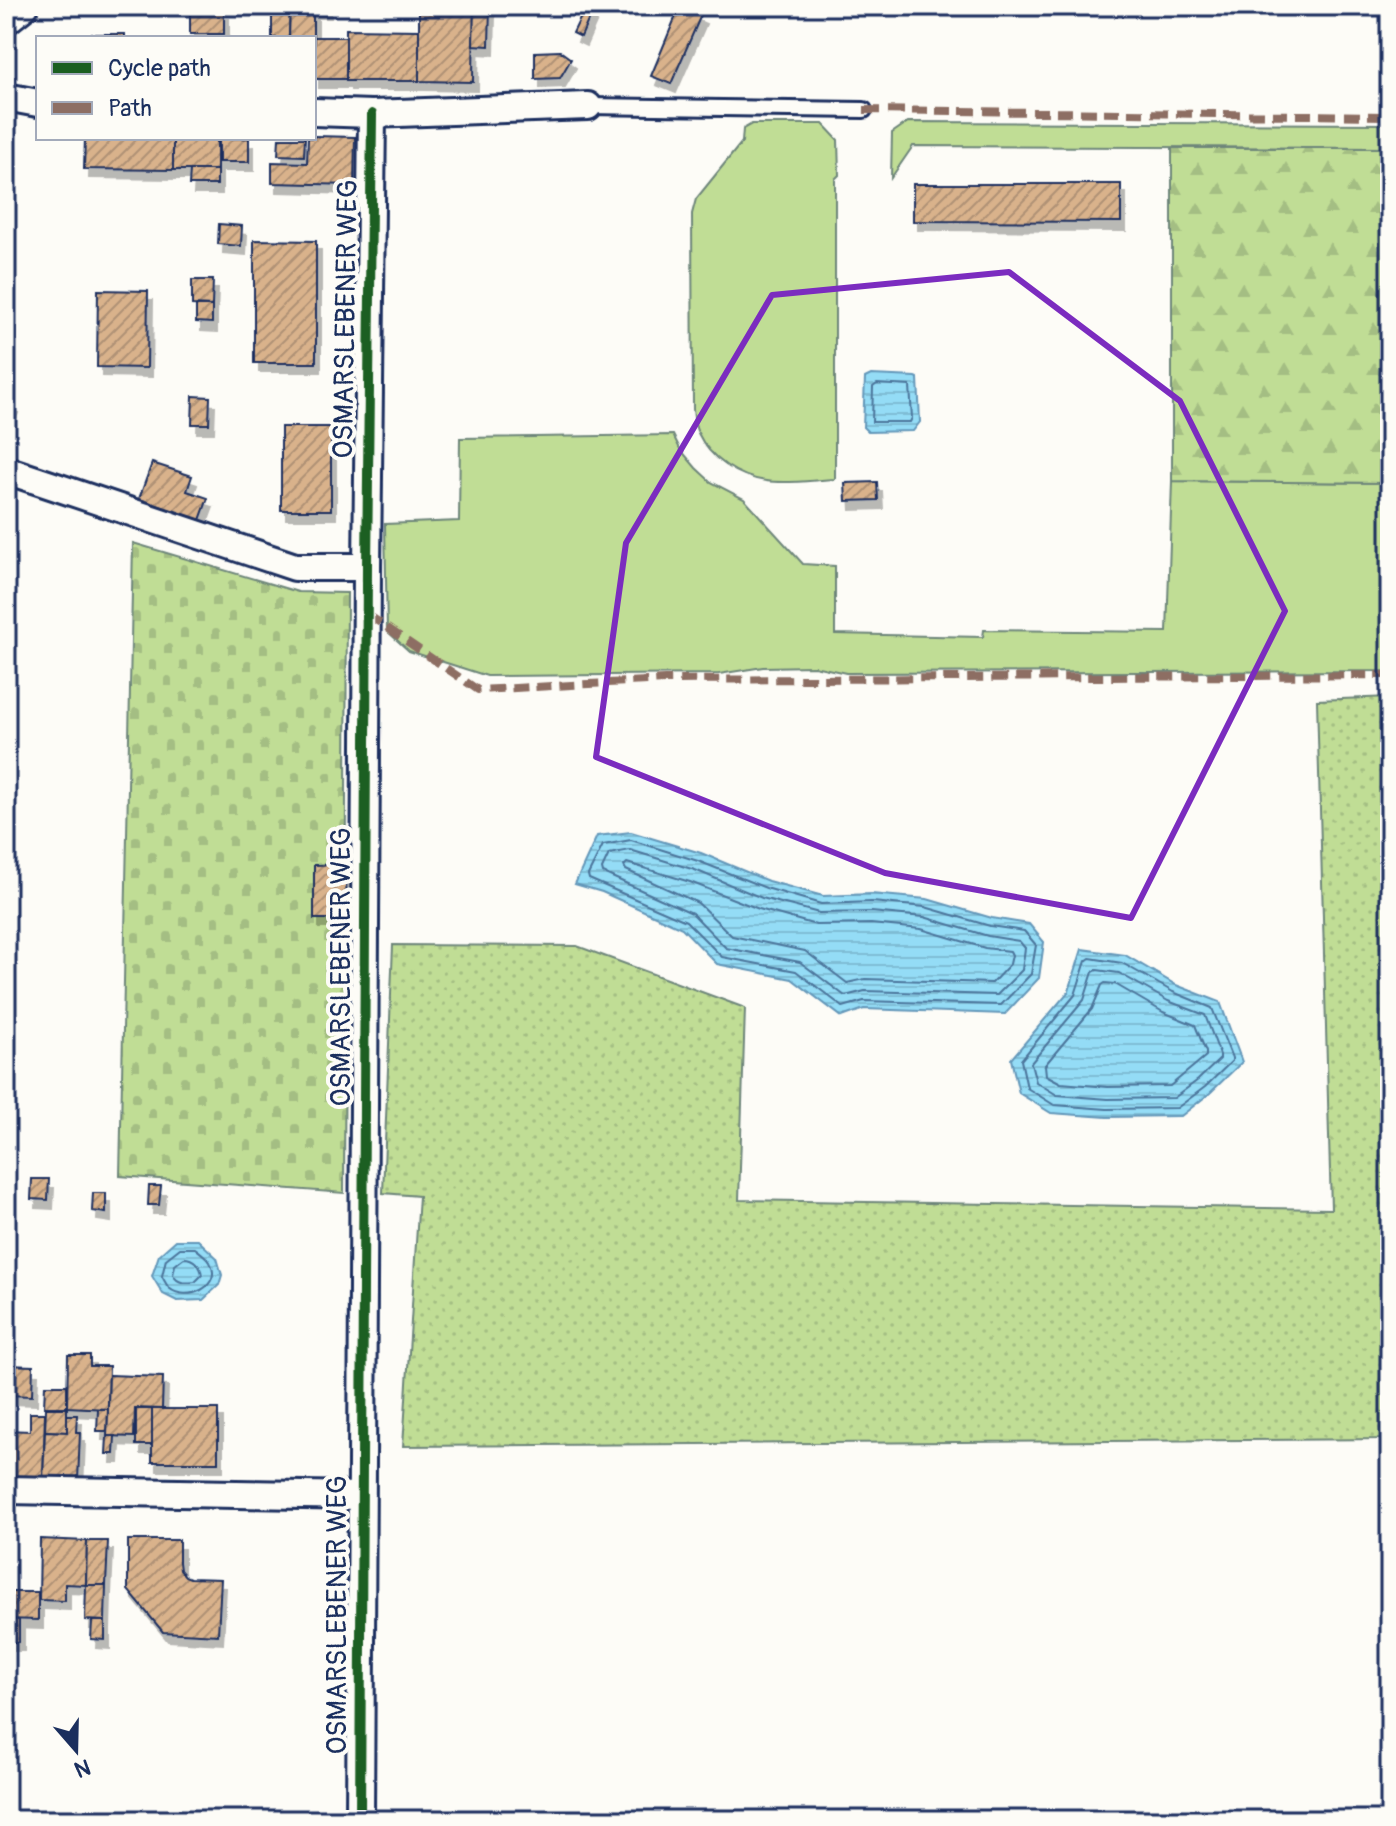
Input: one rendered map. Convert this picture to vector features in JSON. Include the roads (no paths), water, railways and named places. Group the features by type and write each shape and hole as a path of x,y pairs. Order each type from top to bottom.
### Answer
{"street":[{"path":"6,21 25,6"},
{"path":"6,97 36,103"},
{"path":"316,112 372,114 588,106"},
{"name":"OSMARSLEBENER WEG","path":"360,1820 372,114"},
{"path":"6,470 295,567 367,567"},
{"path":"6,1490 361,1496"}],"lane":[{"path":"588,106 864,110"}],"water":[{"path":"871,375 918,378 920,422 913,431 868,432 863,427 865,378"},
{"path":"631,832 701,853 768,881 823,896 871,894 927,899 992,918 1029,924 1044,942 1039,978 1005,1014 864,1009 842,1017 792,979 717,964 682,928 602,892 575,884 597,836"},
{"path":"1082,949 1125,955 1176,985 1220,1002 1242,1062 1181,1116 1107,1117 1051,1113 1019,1093 1011,1059 1069,991"},
{"path":"176,1240 198,1240 217,1258 222,1275 219,1285 203,1300 177,1301 163,1294 152,1276 159,1255"}]}
